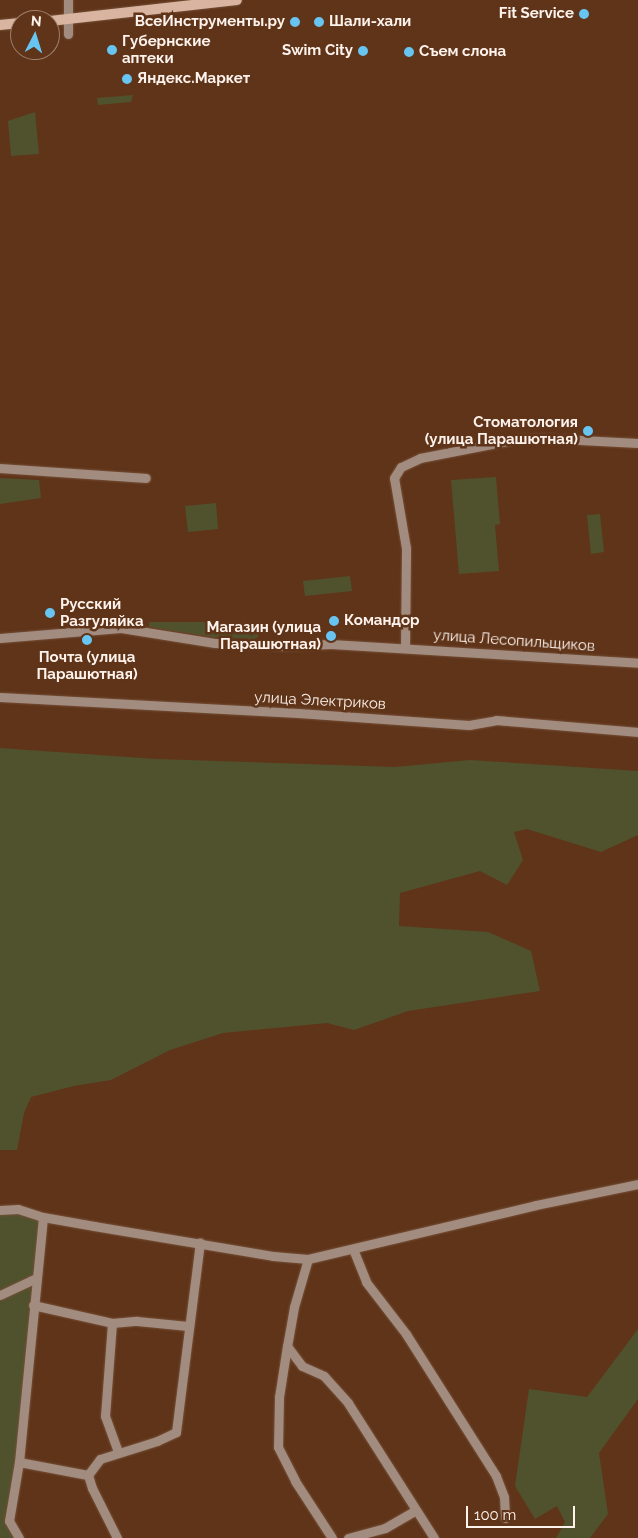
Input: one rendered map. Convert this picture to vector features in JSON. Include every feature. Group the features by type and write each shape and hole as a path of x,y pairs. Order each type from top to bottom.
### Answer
{"main road":[{"path":"60,20 237,0"}],"street":[{"path":"68,0 68,34"},
{"path":"405,648 407,627 406,548 394,475 405,463 420,458 518,438 559,438 638,444"},
{"path":"0,468 146,478"},
{"name":"улица Лесопильщиков","path":"0,638 121,628 215,643 284,646 331,644 638,663"},
{"name":"улица Электриков","path":"0,697 298,713 469,725 496,720 638,732"},
{"path":"0,1210 18,1209 43,1217 200,1244 308,1259 536,1205 638,1184"},
{"path":"19,1538 9,1521 19,1462 35,1279 43,1217"},
{"path":"88,1475 100,1459 157,1441 176,1432 188,1326 200,1244"},
{"path":"353,1249 366,1282 406,1334 496,1476 504,1497 505,1518"},
{"path":"308,1259 294,1307 287,1346 279,1397 278,1447 295,1482 332,1538"},
{"path":"0,1295 35,1279"},
{"path":"33,1305 112,1323 137,1321 188,1326"},
{"path":"112,1323 105,1416 118,1452"},
{"path":"287,1346 302,1366 324,1376 348,1403 415,1511 434,1538"},
{"path":"19,1462 88,1475"},
{"path":"88,1475 92,1488 117,1538"},
{"path":"348,1538 385,1528 415,1511"}],"green space":[{"path":"133,95 131,102 98,105 97,98"},
{"path":"35,112 39,154 11,156 8,121"},
{"path":"496,477 500,524 495,525 499,571 459,574 451,480"},
{"path":"0,478 39,480 41,498 0,504"},
{"path":"216,503 218,529 188,532 185,506"},
{"path":"600,514 604,552 591,554 587,515"},
{"path":"350,576 352,591 305,596 303,581"},
{"path":"149,622 259,622 258,637 254,639 212,637 149,627"},
{"path":"0,748 156,759 395,767 470,760 638,771 638,835 601,852 527,829 514,832 523,860 507,885 480,871 400,893 399,926 488,932 531,951 540,991 408,1011 354,1030 327,1023 223,1033 170,1050 111,1080 74,1086 31,1097 24,1113 17,1150 0,1150"},
{"path":"0,1210 43,1217 9,1521 19,1538 0,1538"},
{"path":"638,1329 638,1399 599,1453 608,1514 590,1538 556,1538 565,1522 557,1506 535,1519 515,1486 529,1389 587,1397"}],"place":[{"name":"Fit Service","path":"584,14"},
{"name":"ВсеИнструменты.ру","path":"295,22"},
{"name":"Шали-хали","path":"319,22"},
{"name":"Губернские аптеки","path":"112,50"},
{"name":"Swim City","path":"363,51"},
{"name":"Съем слона","path":"409,52"},
{"name":"Яндекс.Маркет","path":"127,79"},
{"name":"Стоматология (улица Парашютная)","path":"588,431"},
{"name":"Русский Разгуляйка","path":"50,613"},
{"name":"Командор","path":"334,621"},
{"name":"Магазин (улица Парашютная)","path":"331,636"},
{"name":"Почта (улица Парашютная)","path":"87,640"}]}
